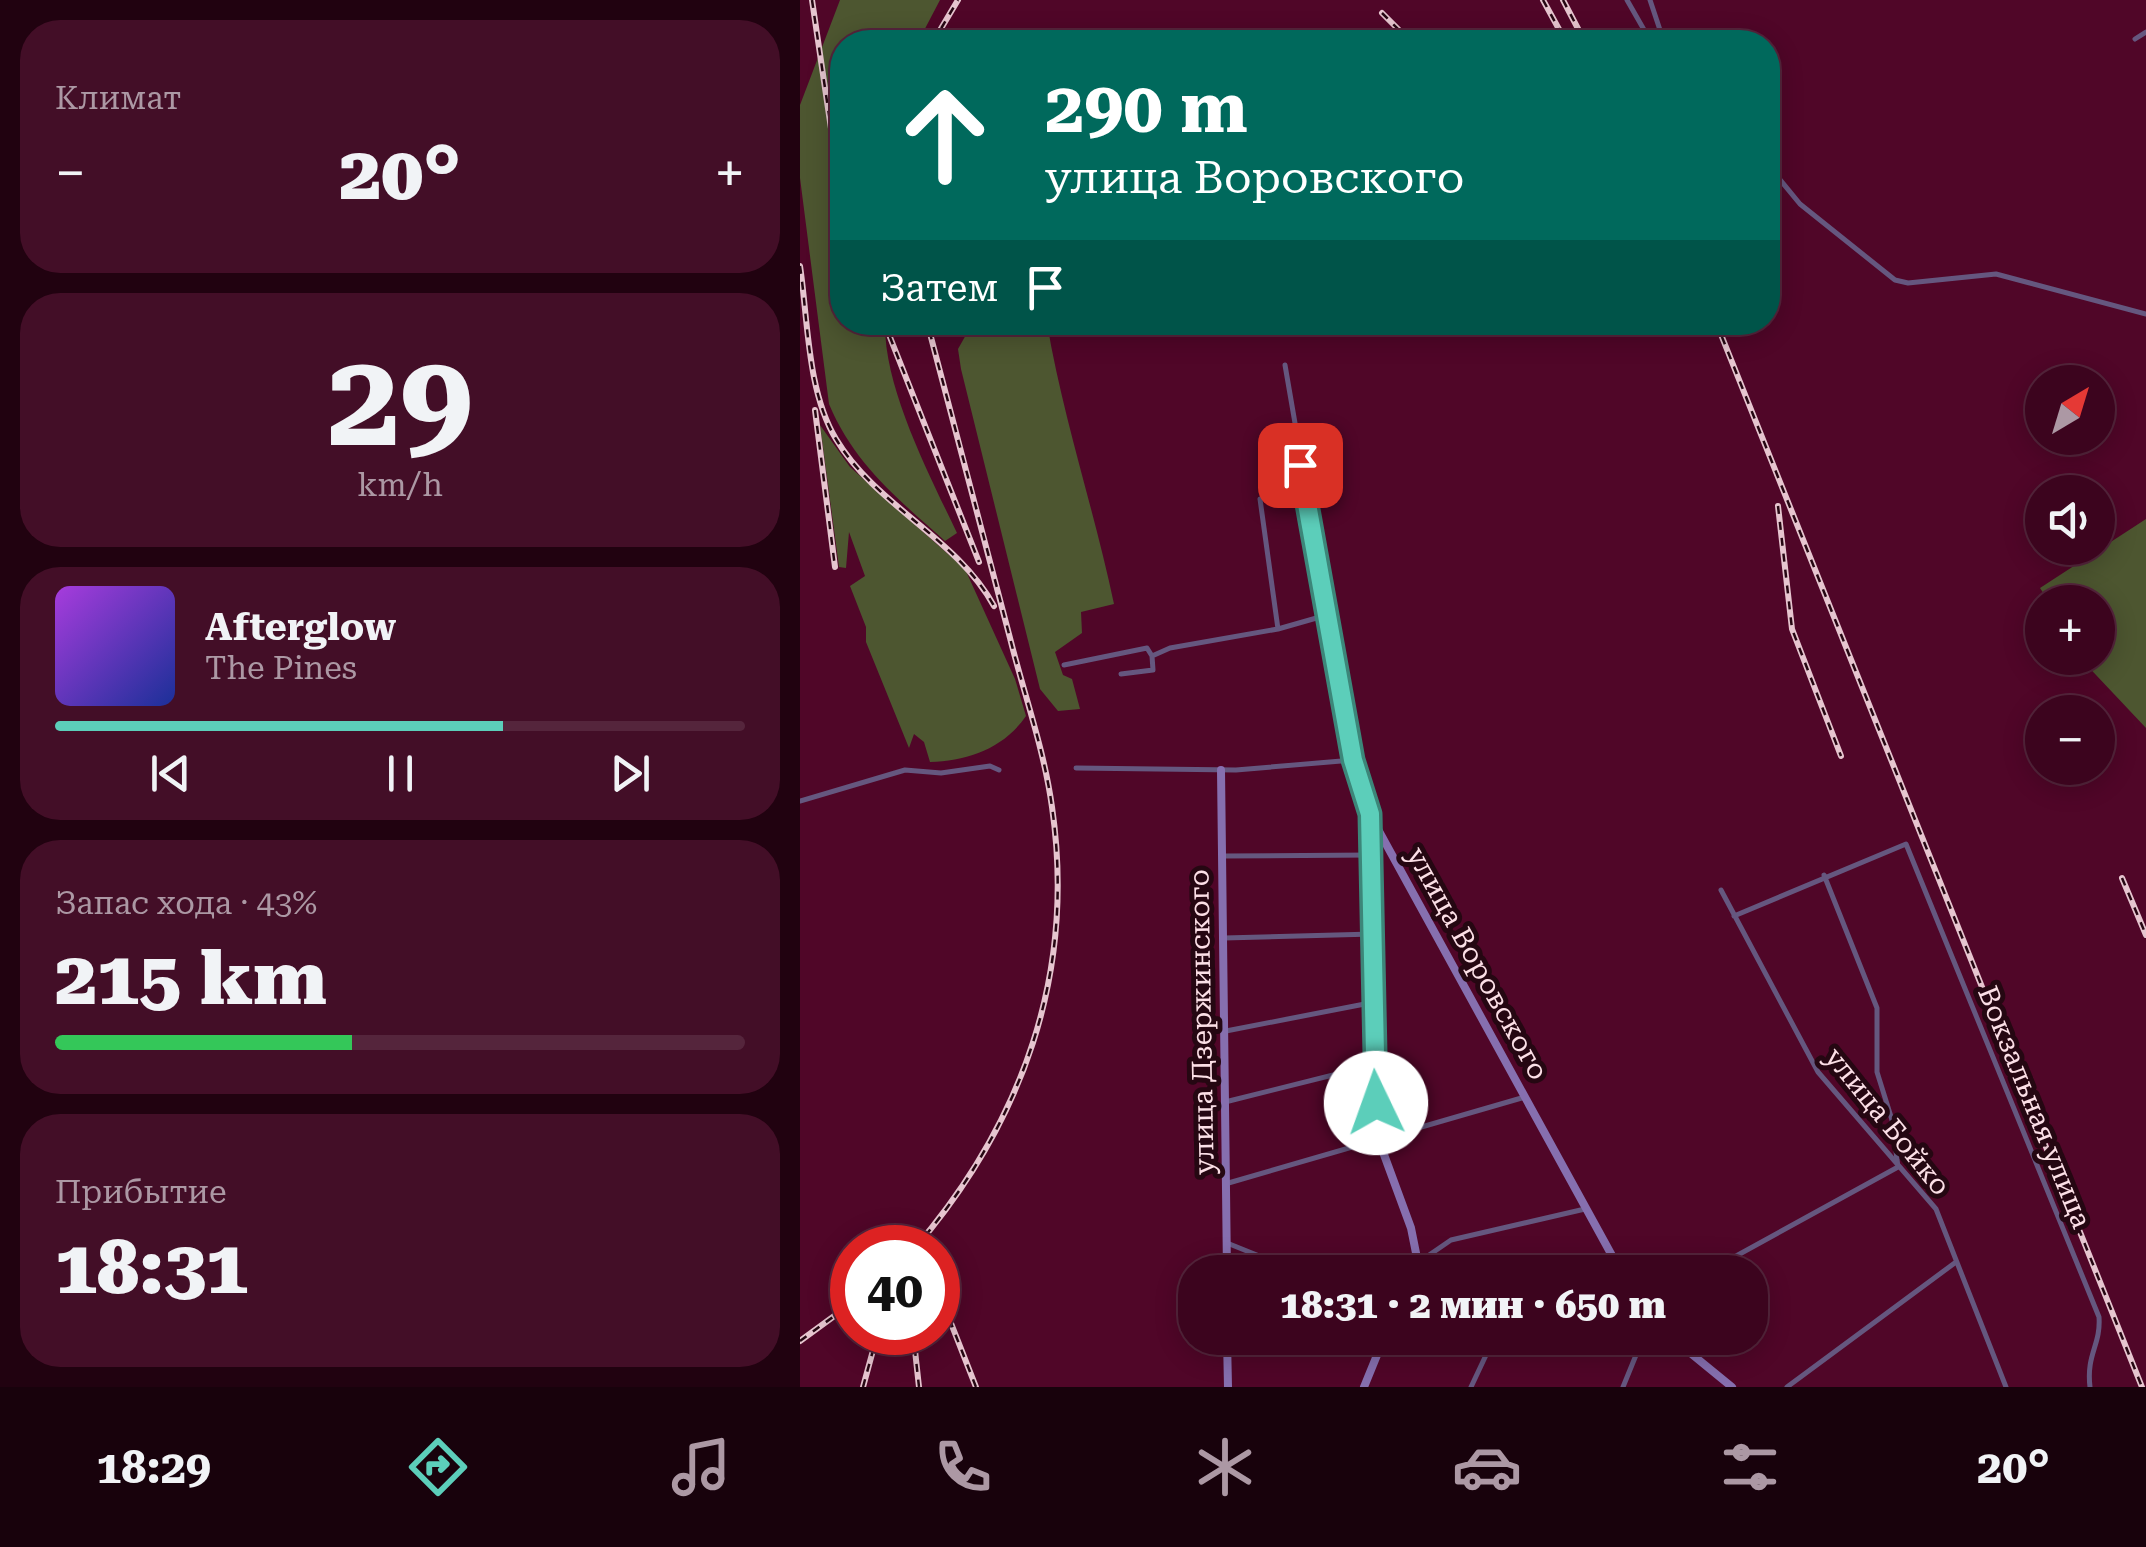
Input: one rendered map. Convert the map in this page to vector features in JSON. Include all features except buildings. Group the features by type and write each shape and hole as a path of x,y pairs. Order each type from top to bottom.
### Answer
{"street":[{"path":"1628,0 1644,30"},
{"path":"1650,0 1660,30"},
{"path":"2136,40 2146,32"},
{"path":"1780,180 1800,204 1896,280 1908,283 1996,274 2146,314"},
{"name":"улица Воровского","path":"1285,365 1353,760 1370,814 1612,1255"},
{"path":"1278,629 1260,499 1305,493"},
{"path":"1152,656 1170,648 1278,629 1327,615"},
{"path":"1064,665 1147,648 1153,670 1121,674"},
{"path":"1076,768 1221,770 1353,760"},
{"path":"800,800 904,770 941,773 990,766 999,770"},
{"name":"улица Дзержинского","path":"1221,770 1226,1255"},
{"path":"1370,814 1375,934 1373,1065 1378,1141 1411,1228 1415,1255"},
{"name":"Вокзальная улица","path":"1824,876 1906,844 2100,1317 2100,1329 2088,1356 2090,1387"},
{"path":"1222,856 1370,854"},
{"path":"1734,916 1824,876 1877,1008 1878,1072 1892,1120 1898,1166 1738,1255"},
{"name":"улица Бойко","path":"1720,890 1818,1072 1936,1209 2006,1387"},
{"path":"1221,938 1375,934"},
{"path":"1222,1032 1375,1002"},
{"path":"1222,1102 1373,1065"},
{"path":"1225,1184 1526,1096"},
{"path":"1433,1255 1451,1240 1586,1208"},
{"path":"1226,1243 1256,1255"},
{"path":"1787,1387 1956,1262"},
{"path":"1228,1355 1228,1387"},
{"path":"1364,1387 1377,1355"},
{"path":"1471,1387 1487,1355"},
{"path":"1623,1387 1636,1355"},
{"path":"1693,1355 1732,1387"}],"green space":[{"path":"840,0 940,0 924,30 830,30 830,335 886,335 900,402 957,533 945,541 864,463 829,404 800,178 800,105"},
{"path":"966,335 1049,335 1114,604 1081,612 1082,633 1055,652 1063,675 1072,679 1080,709 1058,711 1040,689 958,349"},
{"path":"820,425 850,467 965,569 1015,679 1026,716 1007,737 984,751 930,762 924,742 914,734 909,748 866,642 866,627 850,586 865,576 849,532 846,568 839,567"},
{"path":"2146,519 2146,728 2096,675 2115,675 2115,585 2045,585 2075,565 2115,565 2115,539"}],"railway":[{"path":"812,0 830,122"},
{"path":"940,30 958,0"},
{"path":"1543,0 1559,30"},
{"path":"1563,0 1579,30"},
{"path":"1382,13 1399,30"},
{"path":"800,266 814,377 826,420 836,439 872,484 959,560 994,606"},
{"path":"889,335 979,562"},
{"path":"930,335 1044,764 1057,868 1056,928 1048,986 1033,1042 1012,1097 985,1149 933,1225"},
{"path":"1721,335 2142,1387"},
{"path":"815,410 835,567"},
{"path":"1778,506 1792,629 1841,756"},
{"path":"2122,878 2146,935"},
{"path":"800,1341 830,1319"},
{"path":"960,1346 976,1387"},
{"path":"863,1387 872,1355"},
{"path":"916,1355 919,1387"}],"route":[{"path":"1300,465 1353,760 1370,814 1376,1103"}]}
